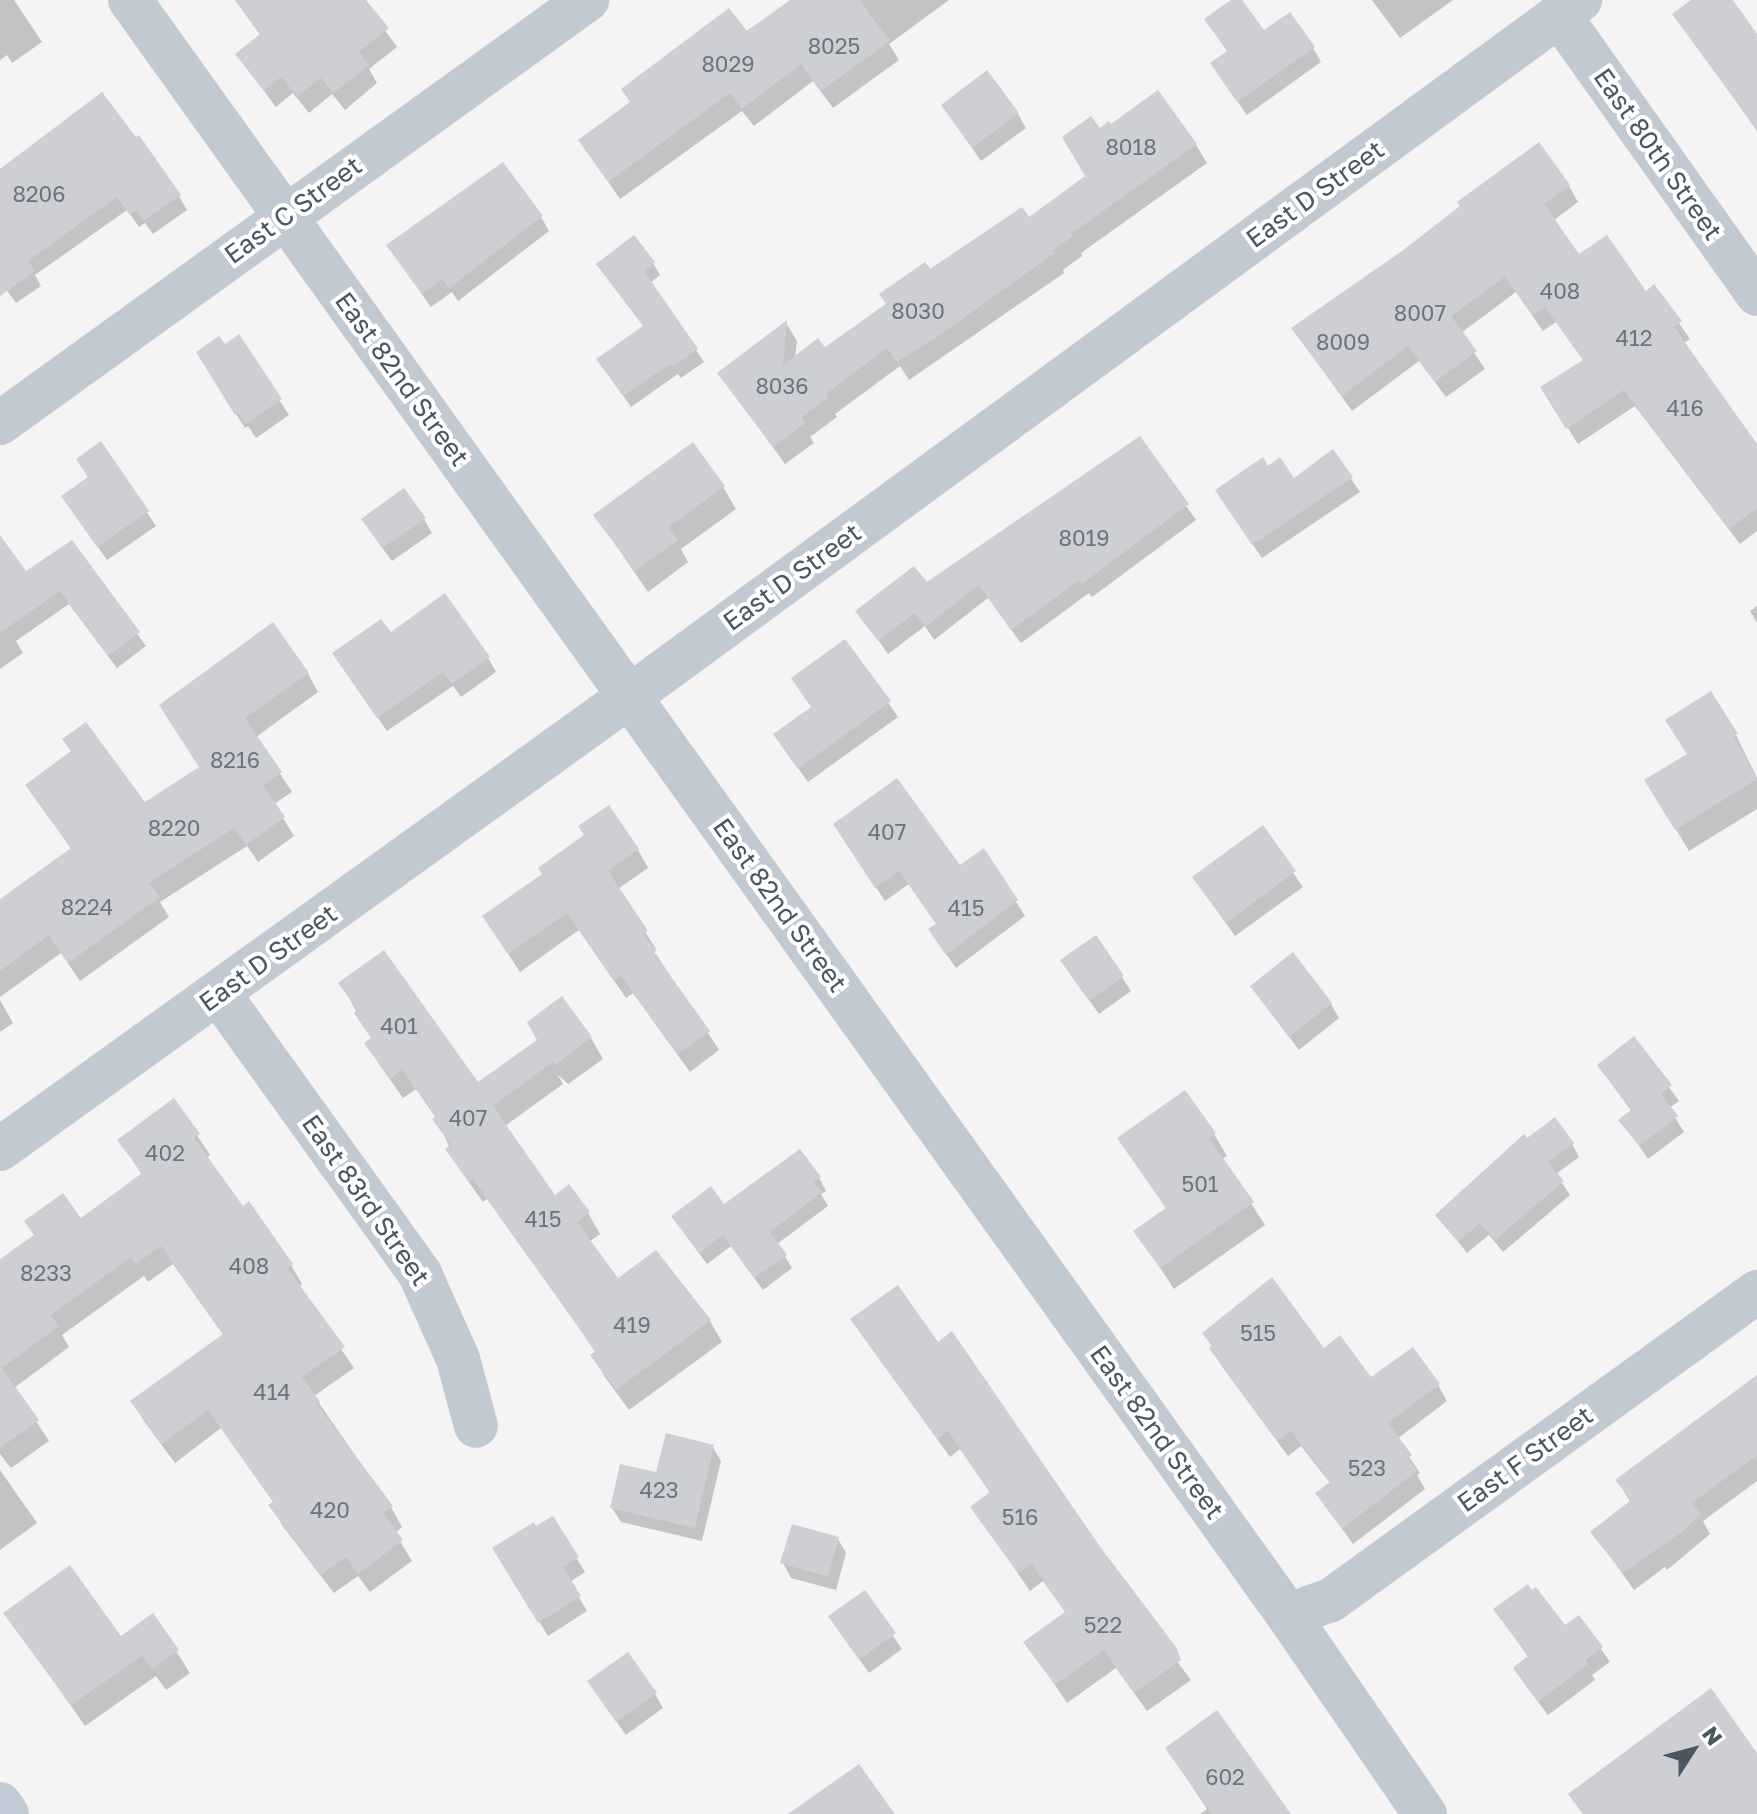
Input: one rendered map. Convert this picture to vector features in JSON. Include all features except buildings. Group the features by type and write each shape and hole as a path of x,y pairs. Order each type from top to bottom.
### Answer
{"street":[{"name":"East 82nd Street","path":"130,0 1288,1615 1425,1814"},
{"name":"East C Street","path":"0,423 587,0"},
{"name":"East 80th Street","path":"1570,7 1757,294"},
{"name":"East D Street","path":"0,1149 630,696 1570,7"},
{"name":"East 83rd Street","path":"219,994 420,1274 458,1359 476,1426"},
{"name":"East F Street","path":"1288,1615 1331,1600 1757,1292"},
{"path":"0,1804 7,1814"}]}
